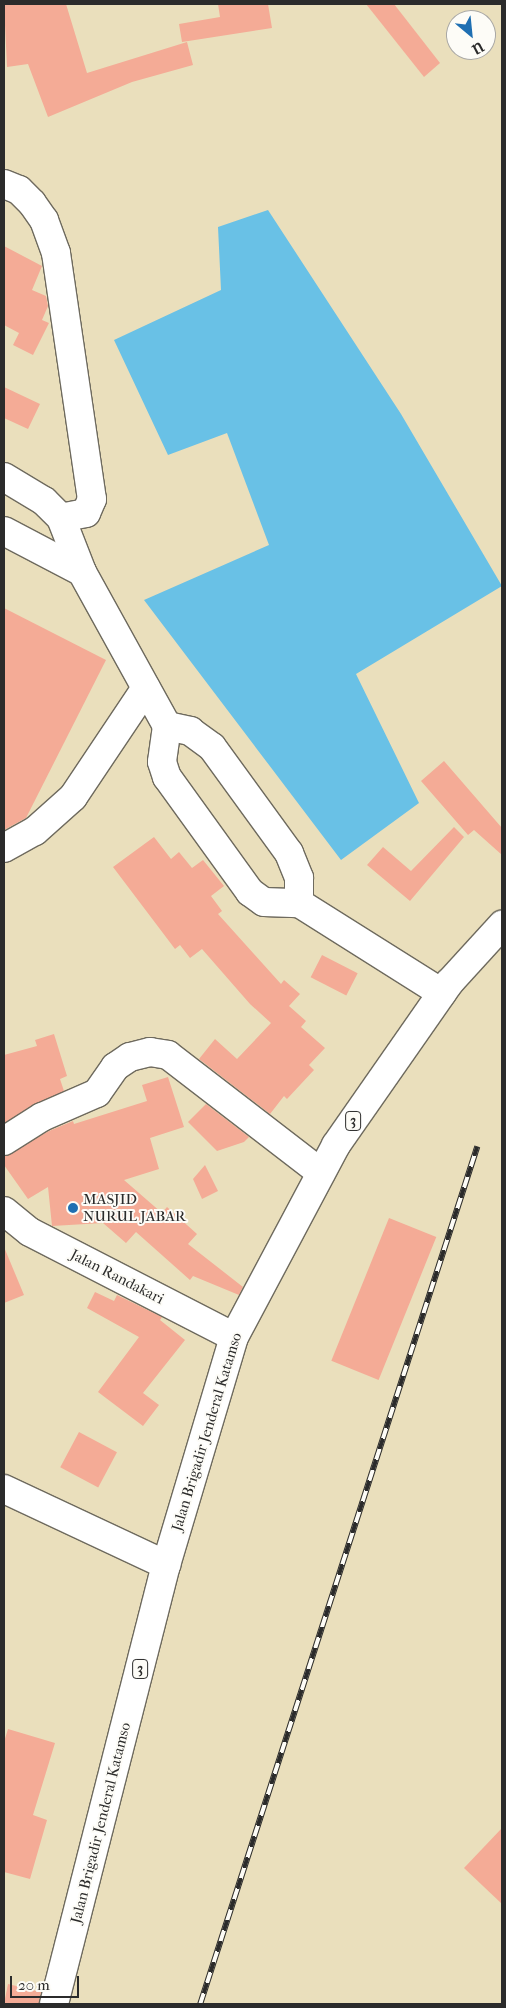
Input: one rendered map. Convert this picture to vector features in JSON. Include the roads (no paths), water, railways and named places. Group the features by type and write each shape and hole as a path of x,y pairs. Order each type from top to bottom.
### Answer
{"main road":[{"path":"4,184 19,190 32,203 44,220 56,252 92,499 86,513 61,518"},
{"path":"4,476 44,502 61,518 82,572 167,726 162,762 167,777 250,892 264,902 300,903 442,993"},
{"path":"4,531 82,572"},
{"path":"4,848 34,831 73,797 146,688"},
{"path":"167,726 190,730 212,747 289,853 299,878 300,903"},
{"name":"Jalan Brigadir Jenderal Katamso","path":"54,2004 166,1565 234,1337 336,1145 442,993 502,925"},
{"path":"4,1141 42,1117 97,1093 116,1068 130,1057 150,1052 168,1055 321,1173"},
{"name":"Jalan Randakari","path":"4,1212 30,1232 234,1337"},
{"path":"4,1489 166,1565"}],"water":[{"path":"268,210 401,414 502,586 356,674 419,803 341,860 144,600 269,545 227,433 168,455 114,340 221,290 218,227"}],"railway":[{"path":"200,2004 477,1147"}],"place":[{"name":"MASJID NURUL JABAR","path":"73,1208"}]}
